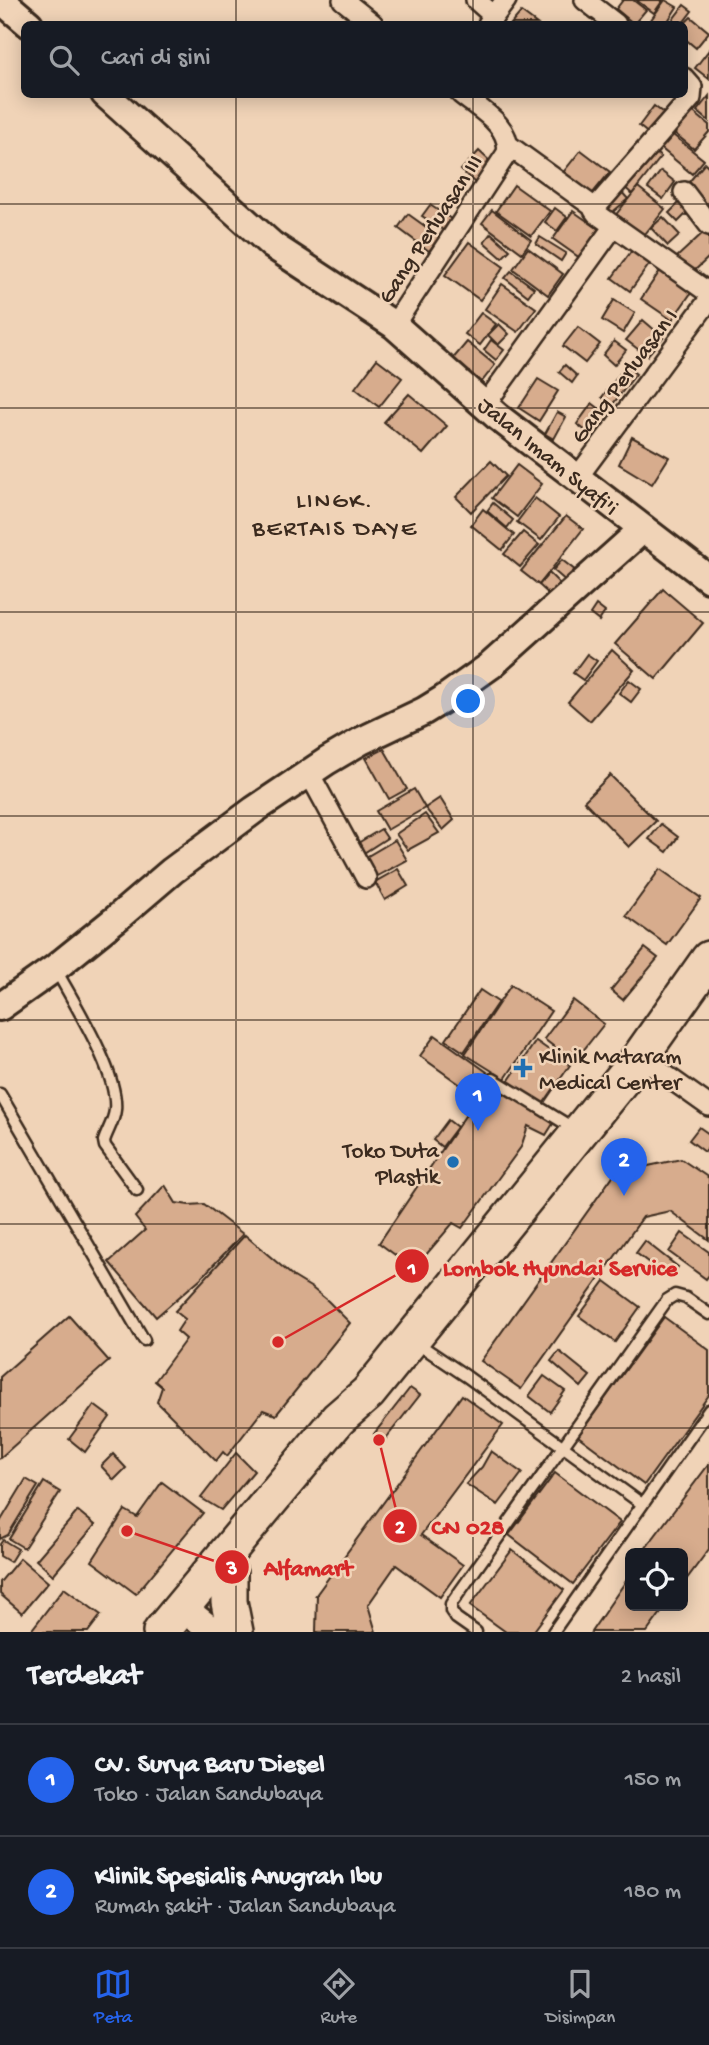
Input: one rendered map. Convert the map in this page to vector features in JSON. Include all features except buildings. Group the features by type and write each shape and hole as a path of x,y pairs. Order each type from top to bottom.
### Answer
{"highway":[{"path":"179,1626 338,1419 368,1393 640,1057 709,960"},
{"path":"179,1626 229,1574 350,1427 368,1393"},
{"path":"229,1574 229,1602 235,1632"}],"street":[{"path":"1,0 26,21"},
{"path":"343,0 369,21"},
{"path":"476,0 496,13"},
{"path":"585,0 613,21"},
{"path":"595,208 691,98 692,87 688,82"},
{"name":"Jalan Imam Syafi'i","path":"110,98 272,245 394,326 485,405 709,579"},
{"name":"Gang Perluasan III","path":"394,326 506,157 508,145 505,133 466,98"},
{"path":"508,145 595,208 595,212 614,226 709,293"},
{"path":"684,192 709,225"},
{"path":"485,405 614,226"},
{"name":"Gang Perluasan I","path":"577,478 709,300"},
{"path":"0,1007 55,968 172,872 254,810 361,741 424,711 490,666 643,529"},
{"path":"309,774 366,878"},
{"path":"640,1057 709,1106"}],"lane":[{"path":"55,968 98,1049 113,1087 115,1109 104,1141 105,1146 136,1189"},
{"path":"493,1079 579,1132"},
{"path":"0,1094 144,1340"},
{"path":"476,1632 456,1618 451,1611 452,1604 667,1300 675,1295 686,1298 709,1314"},
{"path":"411,1339 642,1504"},
{"path":"553,1632 709,1410"}],"place":[{"name":"Klinik Mataram Medical Center","path":"523,1068"},
{"name":"CV. Surya Baru Diesel","path":"478,1131"},
{"name":"Toko Duta Plastik","path":"453,1162"},
{"name":"Klinik Spesialis Anugrah Ibu","path":"624,1196"},
{"name":"Lombok Hyundai Service","path":"278,1342"},
{"name":"CN 028","path":"379,1440"},
{"name":"Alfamart","path":"127,1531"}],"district":[{"name":"LINGK. BERTAIS DAYE","path":"335,513"}]}
